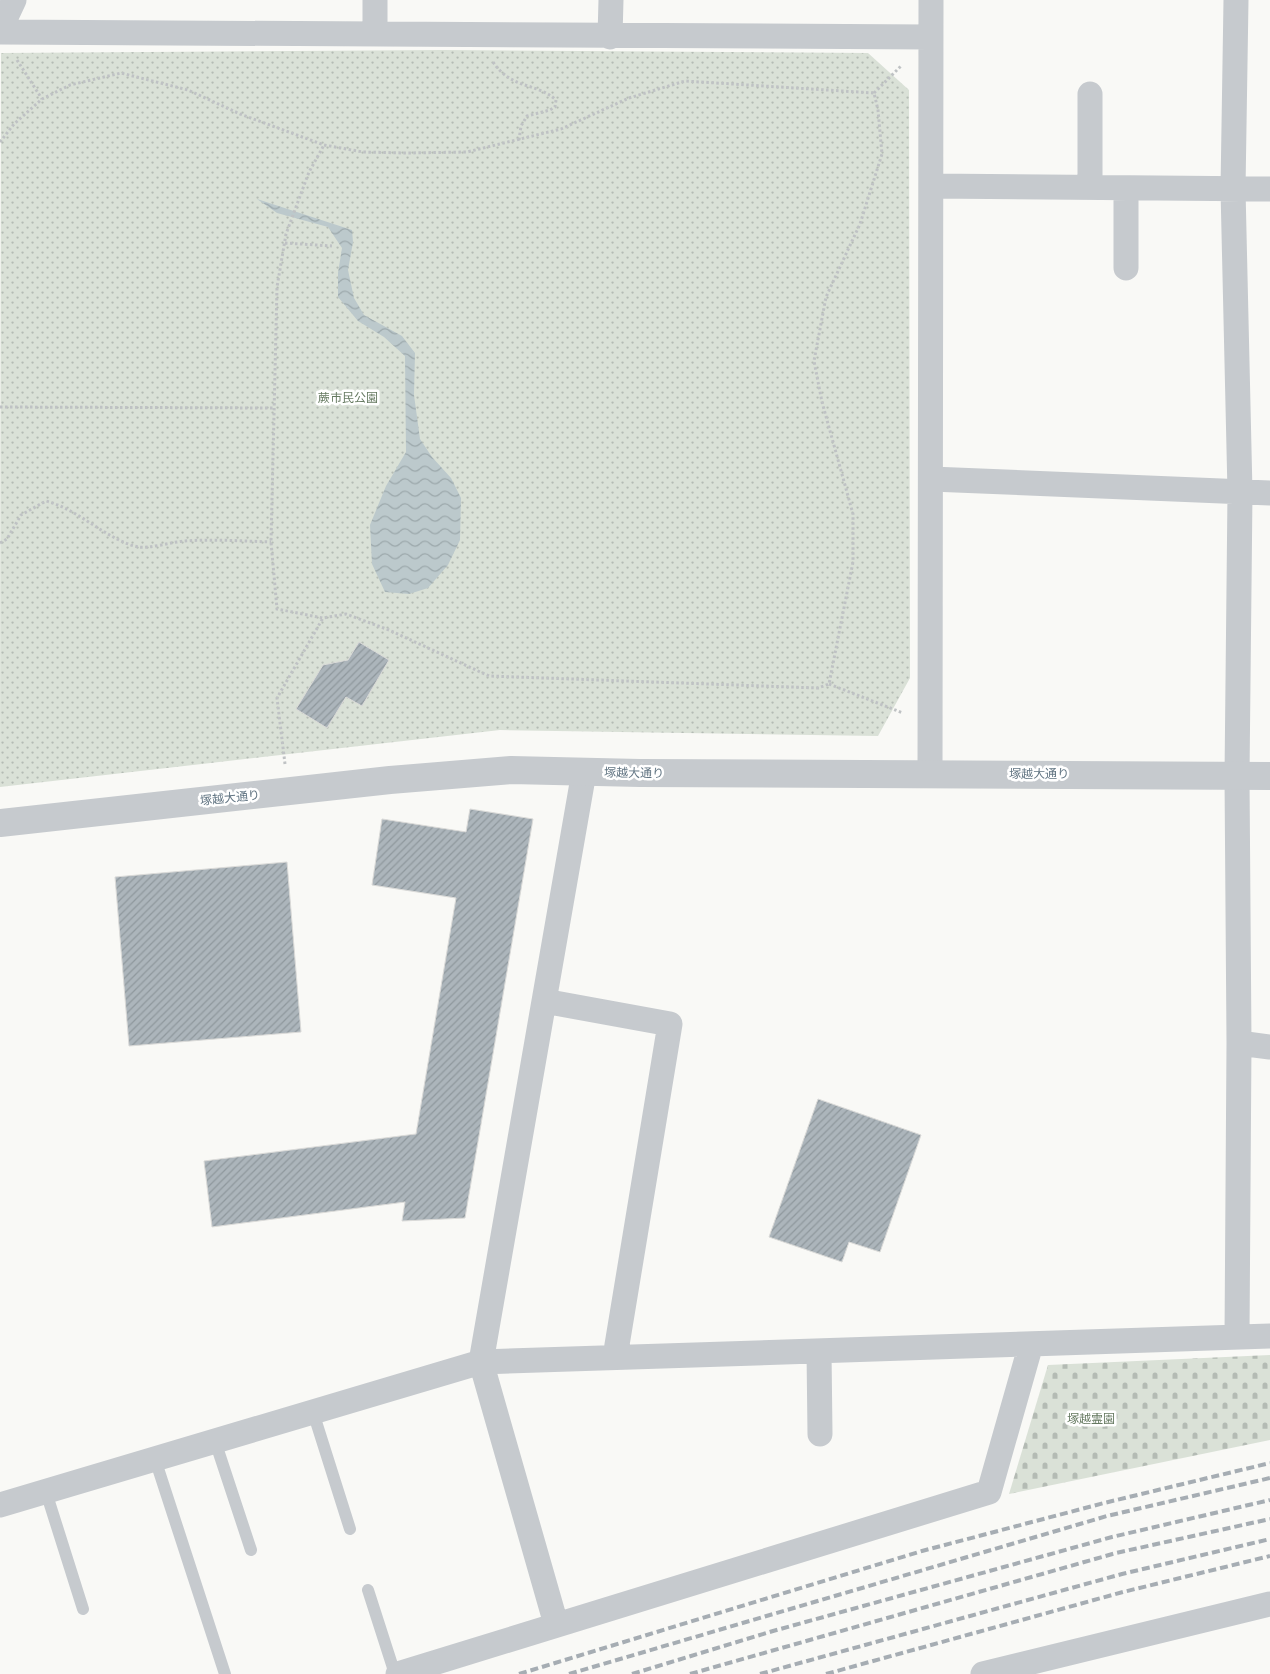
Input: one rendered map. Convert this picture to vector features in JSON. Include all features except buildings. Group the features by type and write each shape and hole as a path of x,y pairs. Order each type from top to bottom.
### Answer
{"street":[{"path":"14,0 0,31 930,38"},
{"path":"375,0 375,34"},
{"path":"610,37 611,0"},
{"path":"930,774 931,0"},
{"path":"1236,0 1233,188 1240,492 1237,776 1239,1043 1237,1337"},
{"path":"1090,94 1090,187"},
{"path":"931,186 1270,189"},
{"path":"1126,188 1126,268"},
{"path":"931,479 1270,493"},
{"name":"塚越大通り","path":"0,823 390,780 511,770 1270,776"},
{"path":"556,1624 481,1362 584,772"},
{"path":"544,1001 670,1024 615,1357"},
{"path":"1239,1043 1270,1047"},
{"path":"0,1505 481,1362 1270,1336"},
{"path":"397,1674 989,1492 1031,1344"},
{"path":"819,1351 820,1434"},
{"path":"983,1674 1270,1604"}],"lane":[{"path":"313,1412 350,1529"},
{"path":"215,1441 251,1550"},
{"path":"155,1459 225,1674"},
{"path":"46,1492 83,1609"},
{"path":"368,1590 397,1674"}],"path":[{"path":"16,58 42,99"},
{"path":"0,142 14,124 42,99 70,85 121,73 188,90 240,114 324,145 363,152 430,154 467,152 561,129 629,98 685,81 874,93 878,110 882,154 860,224 826,297 814,361 822,402 853,514 853,562 829,684"},
{"path":"504,76 551,96 556,100 555,107 550,110 527,116 521,126 519,140"},
{"path":"324,145 309,172 285,243 277,287 271,542 277,609 323,618 346,614 389,630 489,676 818,688 829,684 909,715"},
{"path":"285,243 332,246"},
{"path":"0,407 274,408"},
{"path":"0,543 7,539 21,515 46,501 60,505 124,542 140,548 183,541 271,542"},
{"path":"288,792 277,698 323,618"}],"green space":[{"name":"蕨市民公園","path":"442,50 868,53 909,90 910,678 878,736 500,730 0,787 1,53"},
{"name":"塚越霊園","path":"1270,1355 1270,1440 1009,1494 1048,1365"}],"water":[{"path":"257,199 352,230 353,242 348,270 354,298 364,315 402,336 415,353 414,395 420,439 432,457 451,478 461,498 460,540 448,565 428,588 409,594 385,592 372,564 370,525 386,486 406,452 405,356 384,337 358,321 338,297 338,273 342,248 328,227 277,213"}],"railway":[{"path":"519,1674 922,1551 1104,1503 1270,1463"},
{"path":"569,1674 1107,1516 1270,1478"},
{"path":"632,1674 773,1631 1112,1537 1270,1500"},
{"path":"690,1674 1116,1553 1270,1519"},
{"path":"760,1674 1122,1574 1270,1539"},
{"path":"826,1674 1123,1592 1270,1556"}]}
